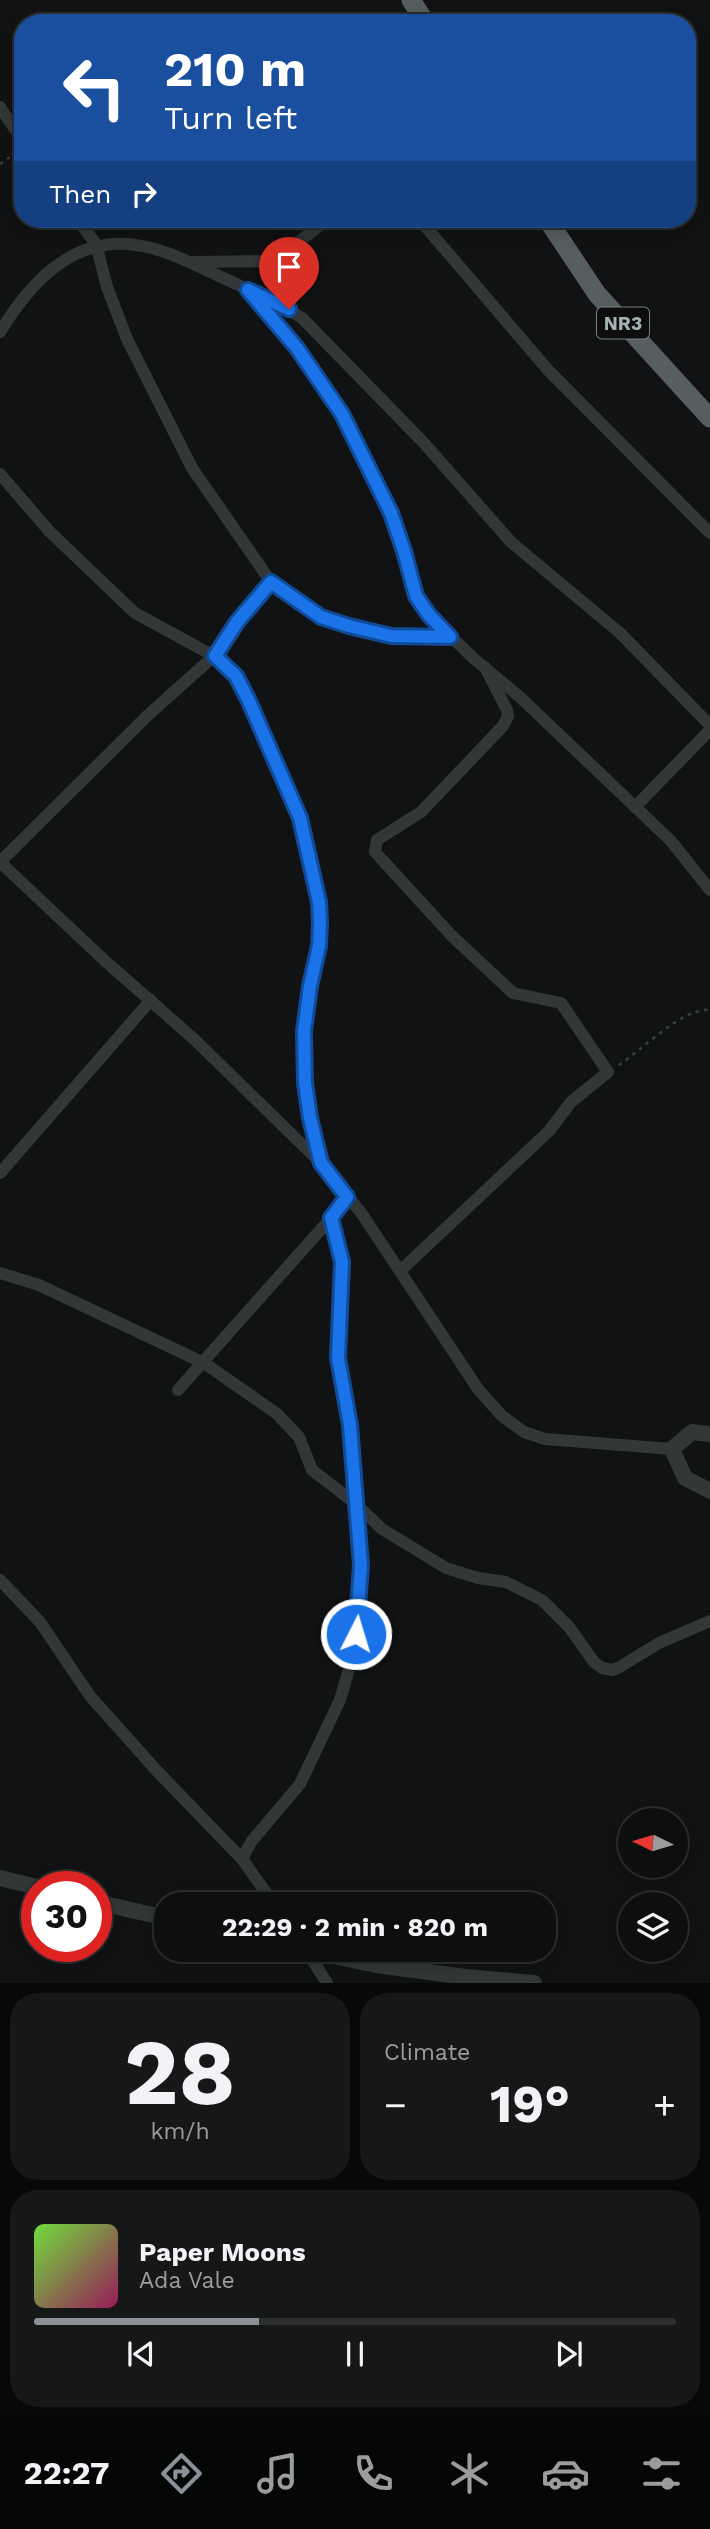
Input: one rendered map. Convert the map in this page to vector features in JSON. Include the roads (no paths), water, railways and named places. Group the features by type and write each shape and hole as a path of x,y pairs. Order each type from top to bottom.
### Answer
{"highway":[{"name":"NR3","path":"553,228 597,294 710,418"}],"street":[{"path":"0,107 14,128"},
{"path":"84,228 96,244 107,287 124,330 186,457 271,582 321,617 349,626 391,636 450,637"},
{"path":"187,262 270,261 278,258 316,228"},
{"path":"427,228 548,370 710,533"},
{"path":"0,332 18,302 54,266 96,244 126,243 149,247 289,309 303,319 423,442 511,542 620,633 710,728 635,807"},
{"path":"248,290 297,348 342,414 391,513 416,596 429,615 450,637 522,698 671,841 710,890"},
{"path":"0,474 50,532 135,613 215,656 236,676 248,699 300,818 319,902 319,946 310,986 303,1047 310,1118 321,1163"},
{"path":"271,582 237,622 215,656 148,716 0,862 103,959 151,1000 321,1163 362,1214 489,1405 513,1425 545,1439 672,1449 692,1432 710,1434"},
{"path":"400,1271 549,1131 571,1102 608,1072 561,1003 513,993 452,936 375,852 377,840 421,811 503,726 508,716 507,710 485,667"},
{"path":"0,1173 151,1000"},
{"path":"178,1390 347,1197"},
{"path":"242,1859 251,1842 299,1784 341,1700 354,1655 361,1565 350,1425 338,1358 342,1262 331,1218"},
{"path":"0,1273 39,1286 204,1363 276,1413 299,1437 312,1469 355,1503 382,1529 446,1568 478,1578 506,1582 542,1600 569,1627 594,1662 602,1668 618,1668 659,1643 710,1621"},
{"path":"672,1449 685,1478 710,1490"},
{"path":"0,1580 40,1622 90,1696 157,1771 242,1859 265,1892"},
{"path":"0,1878 21,1883"},
{"path":"112,1906 154,1915"},
{"path":"314,1962 327,1983"},
{"path":"365,1962 466,1978 524,1982"}]}
